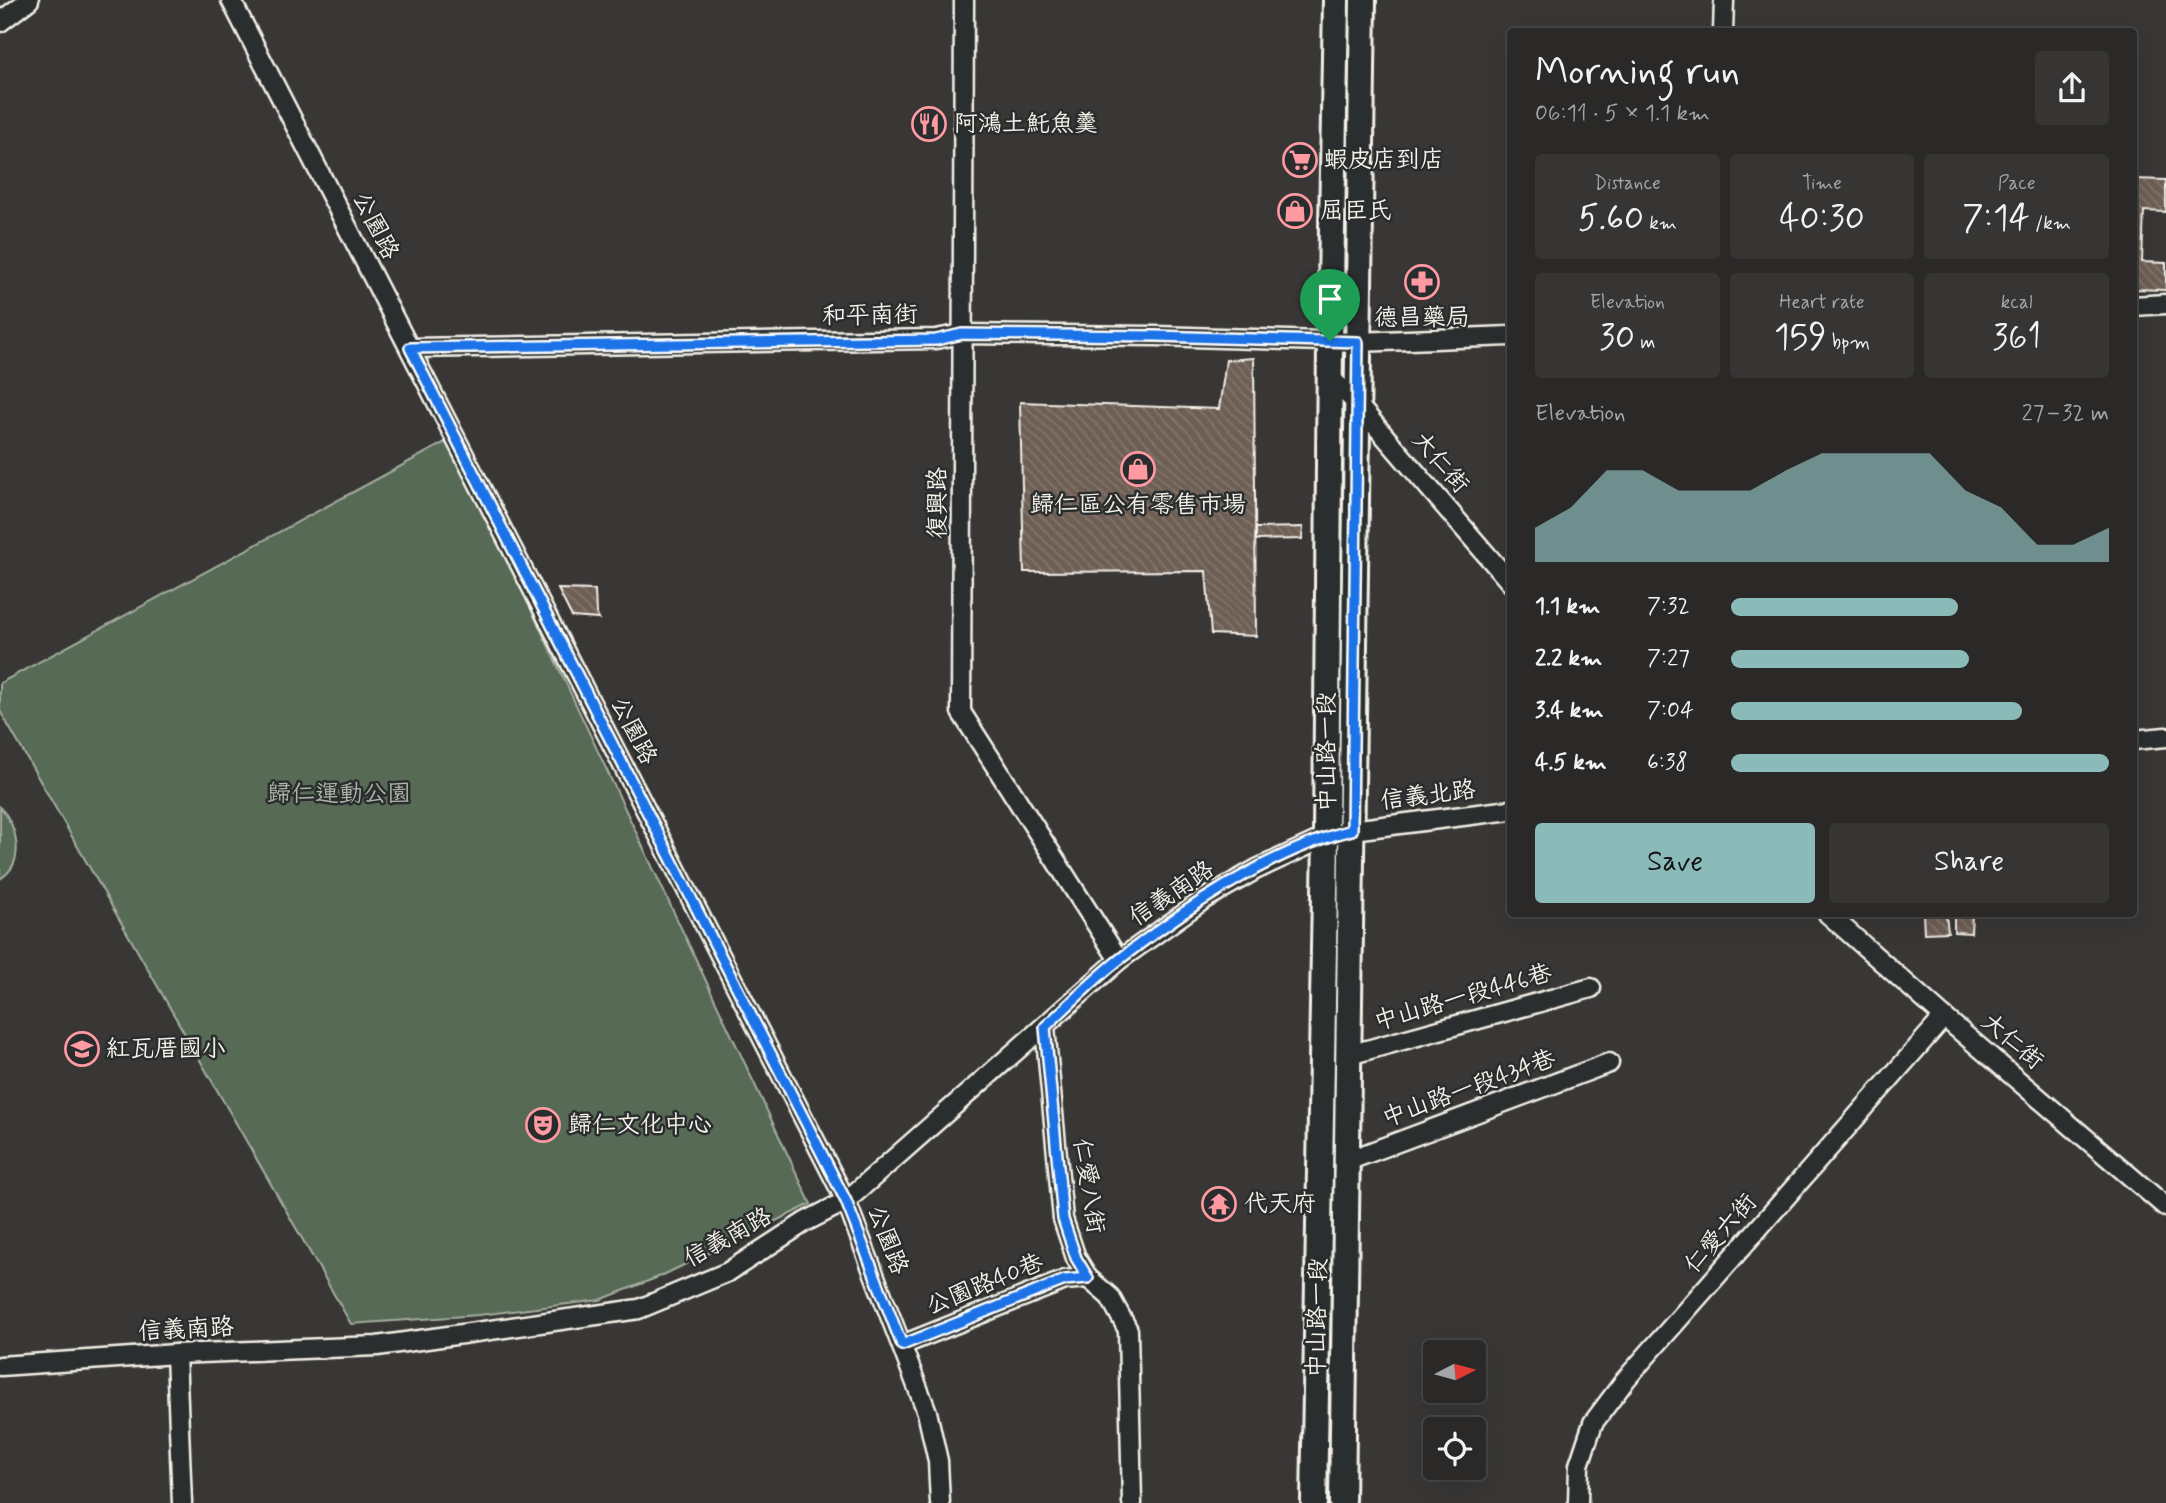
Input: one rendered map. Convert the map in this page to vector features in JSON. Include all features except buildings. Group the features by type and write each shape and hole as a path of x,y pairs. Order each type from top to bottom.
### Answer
{"main road":[{"name":"中山路一段","path":"1314,1503 1326,836 1336,0"},
{"name":"中山路一段","path":"1342,1503 1363,0"}],"street":[{"path":"0,22 30,0"},
{"name":"公園路","path":"231,0 846,1201 927,1412 938,1461 940,1503"},
{"name":"復興路","path":"964,0 961,712 1119,960"},
{"path":"1723,28 1724,0"},
{"path":"2137,306 2166,304"},
{"name":"和平南街","path":"410,348 936,340 962,334 1358,342 1507,336"},
{"name":"大仁街","path":"1331,377 1507,579"},
{"path":"2137,740 2166,737"},
{"name":"信義北路","path":"1352,830 1507,810"},
{"name":"信義南路","path":"0,1366 176,1354 377,1346 639,1309 728,1272 805,1222 846,1201 1119,960 1206,898 1257,869 1326,836 1352,830"},
{"name":"大仁街","path":"1831,917 2166,1207"},
{"name":"中山路一段446巷","path":"1349,1055 1591,988"},
{"name":"仁愛六街","path":"1578,1503 1578,1465 1592,1423 1626,1379 1944,1017"},
{"name":"仁愛八街","path":"1045,1027 1063,1219 1076,1258 1088,1278 1110,1297 1128,1330 1132,1503"},
{"name":"中山路一段434巷","path":"1347,1161 1609,1063"},
{"name":"公園路40巷","path":"902,1345 1065,1280 1088,1278"},
{"path":"176,1354 182,1503"}],"green space":[{"name":"歸仁運動公園","path":"451,439 811,1204 661,1276 600,1300 479,1315 351,1324 0,711 0,683"},
{"path":"0,807 15,834 16,854 14,863 0,879"}],"place":[{"name":"阿鴻土魠魚羹","path":"929,124"},
{"name":"蝦皮店到店","path":"1300,160"},
{"name":"屈臣氏","path":"1295,211"},
{"name":"德昌藥局","path":"1422,282"},
{"name":"歸仁區公有零售市場","path":"1138,469"},
{"name":"紅瓦厝國小","path":"82,1049"},
{"name":"歸仁文化中心","path":"543,1125"},
{"name":"代天府","path":"1219,1204"}],"route":[{"path":"962,334 1330,341 1358,342 1352,830 1326,836 1257,869 1206,898 1119,960 1045,1027 1063,1219 1076,1258 1088,1278 1065,1280 902,1345 846,1201 410,348 936,340 962,334"}]}
